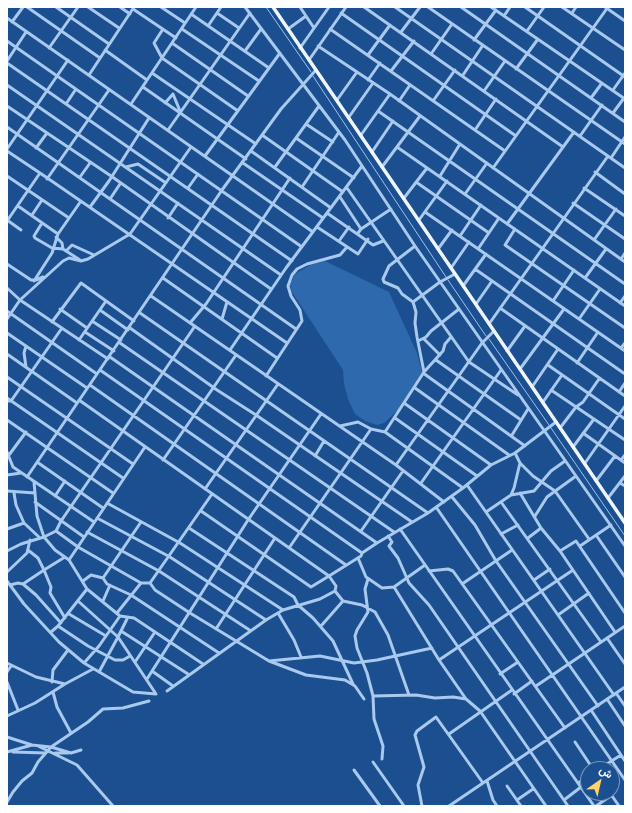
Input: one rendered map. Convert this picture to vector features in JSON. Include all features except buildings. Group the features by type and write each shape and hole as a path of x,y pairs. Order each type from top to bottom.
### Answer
{"main road":[{"path":"273,7 625,523"}],"street":[{"path":"12,22 23,7"},
{"path":"27,7 100,58"},
{"path":"56,7 109,44"},
{"path":"50,48 78,7"},
{"path":"88,7 119,28"},
{"path":"120,7 130,14"},
{"path":"161,7 186,23"},
{"path":"208,26 221,7"},
{"path":"245,7 340,132 415,246 625,546"},
{"path":"300,7 314,28"},
{"path":"324,7 326,11"},
{"path":"300,48 329,7"},
{"path":"309,60 346,7"},
{"path":"364,7 496,99 563,148"},
{"path":"395,7 625,168"},
{"path":"401,32 420,7"},
{"path":"428,7 623,143"},
{"path":"433,11 436,7"},
{"path":"461,7 625,122"},
{"path":"491,7 570,60 624,99 613,114"},
{"path":"504,16 510,7"},
{"path":"525,7 624,75 613,90"},
{"path":"527,31 544,7"},
{"path":"562,7 625,50"},
{"path":"572,13 576,7"},
{"path":"493,168 607,7 625,21"},
{"path":"89,75 119,28 134,8 176,38"},
{"path":"131,104 195,8"},
{"path":"474,40 496,10"},
{"path":"217,12 239,28"},
{"path":"168,130 250,13"},
{"path":"192,14 269,68"},
{"path":"341,14 516,136"},
{"path":"288,29 306,16"},
{"path":"7,18 205,156 272,205 313,232"},
{"path":"431,54 452,24"},
{"path":"368,55 390,25"},
{"path":"163,29 154,43 162,58 238,111"},
{"path":"182,29 259,81"},
{"path":"245,51 261,29"},
{"path":"330,29 505,151"},
{"path":"26,32 7,62 292,261"},
{"path":"516,69 538,39"},
{"path":"7,41 222,190 262,220 302,246"},
{"path":"391,71 414,41"},
{"path":"172,43 248,96"},
{"path":"462,75 483,45"},
{"path":"318,46 390,94 625,262"},
{"path":"105,50 147,80"},
{"path":"205,156 280,53"},
{"path":"68,60 7,150 287,343"},
{"path":"484,91 505,61"},
{"path":"368,80 380,63"},
{"path":"27,477 193,235 222,190 302,83 316,70"},
{"path":"433,101 455,70"},
{"path":"337,100 357,72"},
{"path":"152,73 256,144"},
{"path":"349,117 373,83"},
{"path":"591,98 602,83"},
{"path":"7,84 203,220 242,249 282,275"},
{"path":"399,101 410,85"},
{"path":"143,87 246,159"},
{"path":"66,104 76,90"},
{"path":"47,179 109,90"},
{"path":"165,103 177,90"},
{"path":"173,94 180,112"},
{"path":"361,135 390,94"},
{"path":"475,130 496,99"},
{"path":"580,136 602,105"},
{"path":"7,106 111,176 151,206 271,289"},
{"path":"275,168 319,106"},
{"path":"378,111 625,284"},
{"path":"382,167 420,116"},
{"path":"90,207 149,118"},
{"path":"372,152 393,121"},
{"path":"306,124 333,142"},
{"path":"7,128 80,177 296,329"},
{"path":"302,187 340,132"},
{"path":"507,224 528,193 574,132"},
{"path":"36,148 47,133"},
{"path":"262,136 343,192"},
{"path":"489,324 573,203 596,172 623,143 625,137"},
{"path":"296,138 354,178"},
{"path":"440,176 460,144"},
{"path":"7,319 9,313 20,300 65,259 81,261 130,234 191,147"},
{"path":"397,147 625,306"},
{"path":"251,151 331,208"},
{"path":"80,177 90,163"},
{"path":"243,163 323,218"},
{"path":"466,194 487,163"},
{"path":"126,167 138,164 166,183"},
{"path":"230,350 271,289 362,166"},
{"path":"404,198 427,168"},
{"path":"596,172 625,194"},
{"path":"21,230 7,220 40,173"},
{"path":"188,188 198,174"},
{"path":"7,177 69,218"},
{"path":"190,323 203,307 212,291 253,234 290,178"},
{"path":"419,220 447,181"},
{"path":"416,182 489,234"},
{"path":"110,199 120,184"},
{"path":"346,188 450,337 470,362 494,380 519,395"},
{"path":"584,188 625,216"},
{"path":"340,197 361,229"},
{"path":"32,215 42,200"},
{"path":"34,281 57,236 81,201"},
{"path":"168,218 178,203"},
{"path":"573,203 625,239"},
{"path":"460,236 481,205"},
{"path":"18,206 32,215 57,236 65,250"},
{"path":"358,233 361,229 391,209"},
{"path":"594,240 616,209"},
{"path":"425,212 625,351"},
{"path":"327,214 368,239 375,245 384,241"},
{"path":"478,249 499,218"},
{"path":"42,223 34,237 52,248 65,250 81,261"},
{"path":"317,227 359,254 368,239"},
{"path":"339,241 349,227"},
{"path":"515,229 505,244 625,328"},
{"path":"438,249 452,230"},
{"path":"451,268 469,242"},
{"path":"65,250 72,245 94,255"},
{"path":"415,246 386,268 383,281 398,288 402,294 413,302 416,312 415,323 423,373 512,435 525,446"},
{"path":"266,376 302,321 300,310 291,296 288,286 292,275 297,269 306,264 340,255 348,247"},
{"path":"585,278 606,249"},
{"path":"621,259 625,253"},
{"path":"463,286 486,254"},
{"path":"7,264 26,278 34,281 46,275"},
{"path":"476,269 625,374"},
{"path":"553,301 574,270"},
{"path":"413,302 440,282 455,274"},
{"path":"163,278 277,358"},
{"path":"476,304 492,281"},
{"path":"52,322 80,283 134,321"},
{"path":"7,288 20,300 79,340 153,386 377,543"},
{"path":"579,319 600,288"},
{"path":"151,296 396,465 444,502"},
{"path":"620,303 625,296"},
{"path":"79,340 106,301"},
{"path":"222,320 227,302"},
{"path":"500,308 625,396"},
{"path":"60,309 114,351"},
{"path":"418,340 424,339 459,309"},
{"path":"520,369 564,309"},
{"path":"100,310 173,357 214,387 412,522"},
{"path":"140,312 428,513"},
{"path":"9,313 98,374"},
{"path":"92,321 394,532"},
{"path":"7,551 30,540 44,537 56,531 80,492 195,326"},
{"path":"507,351 525,326"},
{"path":"9,401 62,328"},
{"path":"396,465 449,392 482,343 494,331"},
{"path":"577,363 598,332"},
{"path":"7,333 133,416 346,564"},
{"path":"385,432 415,388 423,373 440,355 450,337"},
{"path":"424,339 440,355"},
{"path":"621,348 625,343"},
{"path":"26,346 24,353 26,367"},
{"path":"532,387 558,349"},
{"path":"7,354 122,431 144,448 329,576 336,586 335,590 343,601 369,607 379,618 390,641 409,695"},
{"path":"163,460 236,355"},
{"path":"436,360 521,420"},
{"path":"548,365 625,419"},
{"path":"100,370 362,553"},
{"path":"421,483 501,370"},
{"path":"543,402 562,375"},
{"path":"7,377 133,464"},
{"path":"560,428 576,407 581,405 599,379"},
{"path":"619,392 625,383"},
{"path":"205,489 278,384"},
{"path":"415,388 509,455"},
{"path":"551,390 625,440"},
{"path":"7,398 9,401 58,432 123,478"},
{"path":"404,403 491,464"},
{"path":"584,463 625,406"},
{"path":"512,435 528,409"},
{"path":"147,679 248,520 321,414"},
{"path":"394,418 477,476"},
{"path":"573,447 594,419"},
{"path":"7,420 113,493"},
{"path":"339,426 358,422 371,429 385,432 463,488"},
{"path":"201,511 312,587 346,564 358,558 362,553 394,532 436,508 467,485 491,464 515,453 556,422"},
{"path":"289,548 371,429"},
{"path":"26,432 8,454 10,464 94,522"},
{"path":"583,433 625,463"},
{"path":"315,456 324,441"},
{"path":"69,560 144,448"},
{"path":"515,453 520,463 541,482 555,491 589,539"},
{"path":"622,460 625,455"},
{"path":"596,481 615,456"},
{"path":"486,512 511,495 534,491 551,471 565,461"},
{"path":"37,462 103,508"},
{"path":"511,495 520,463"},
{"path":"361,531 403,471"},
{"path":"7,475 21,473"},
{"path":"535,516 546,498 576,476"},
{"path":"608,498 625,476"},
{"path":"55,496 65,481"},
{"path":"34,482 38,522 44,537 55,550 69,560 87,589 120,616 127,619 134,618 203,664"},
{"path":"620,483 625,486"},
{"path":"467,485 541,592 625,706"},
{"path":"7,491 14,493 35,493"},
{"path":"14,493 16,505 24,523 40,538"},
{"path":"520,493 541,528 560,551 615,632"},
{"path":"150,583 180,543 212,494"},
{"path":"452,497 475,526 496,561 598,706"},
{"path":"35,502 84,537"},
{"path":"501,502 550,568 601,642"},
{"path":"107,503 180,543 283,610"},
{"path":"436,508 510,612 625,780"},
{"path":"97,518 170,557 266,620"},
{"path":"102,578 141,522"},
{"path":"7,529 24,523"},
{"path":"501,534 518,524"},
{"path":"580,546 610,525"},
{"path":"190,528 294,597 298,605 321,626 333,641 355,686 364,699"},
{"path":"528,538 541,528"},
{"path":"400,529 514,694 580,786"},
{"path":"56,531 78,547 141,583 150,583 156,590 190,613 236,642 248,647 270,661 299,673 342,680 355,686"},
{"path":"87,532 159,571 251,631"},
{"path":"596,535 625,577"},
{"path":"388,536 392,542 389,546 398,558 409,583 429,605 568,806"},
{"path":"216,629 275,538"},
{"path":"7,572 25,555 28,550 30,540"},
{"path":"560,551 576,541 625,613"},
{"path":"28,550 38,558 51,587 50,593 65,618"},
{"path":"462,584 512,550"},
{"path":"23,584 65,557"},
{"path":"358,558 364,575 382,588 394,587 425,565"},
{"path":"534,580 550,568"},
{"path":"429,571 451,569 565,728"},
{"path":"439,660 573,570"},
{"path":"83,581 91,575 102,578 110,585 131,595 219,653"},
{"path":"368,579 366,593 369,607 368,614 355,633 356,645 363,662 373,696 374,719 382,746 382,759"},
{"path":"7,581 24,604 68,650 84,664 133,692 156,694 118,637 78,601"},
{"path":"10,585 18,583 23,584 36,595 60,625 96,650 108,657 119,660 130,656"},
{"path":"117,613 141,583"},
{"path":"102,601 110,585"},
{"path":"394,587 439,660 466,699 480,711 544,805"},
{"path":"51,632 60,625 87,589"},
{"path":"167,691 188,674 266,620 283,610 320,599 335,590"},
{"path":"558,615 588,593"},
{"path":"321,626 343,601"},
{"path":"68,614 106,636"},
{"path":"278,614 296,645 301,657"},
{"path":"84,664 120,616"},
{"path":"98,672 108,657 127,619"},
{"path":"536,686 625,626"},
{"path":"121,631 188,674"},
{"path":"135,662 155,632"},
{"path":"607,638 625,664"},
{"path":"270,661 301,657 328,657 354,663 432,648"},
{"path":"52,682 53,670 68,650"},
{"path":"500,674 518,662"},
{"path":"7,663 36,677 65,684"},
{"path":"7,672 11,666"},
{"path":"7,716 35,703 65,684 93,669"},
{"path":"152,671 173,686"},
{"path":"514,694 532,681"},
{"path":"7,682 18,710"},
{"path":"451,806 625,687"},
{"path":"449,734 512,690"},
{"path":"53,692 57,707 71,734"},
{"path":"373,696 409,695 466,699"},
{"path":"607,699 625,726"},
{"path":"9,806 7,803 22,781 32,773 51,746 71,734 103,709 123,708 149,701"},
{"path":"591,710 625,761"},
{"path":"422,806 418,785 424,766 416,743 416,733 436,717 485,782 497,806"},
{"path":"7,737 32,745 51,746 71,753"},
{"path":"575,742 588,761"},
{"path":"8,752 32,745"},
{"path":"38,746 46,752"},
{"path":"54,754 71,753 81,750"},
{"path":"8,752 46,752 54,754 81,768 113,806"},
{"path":"612,760 621,755"},
{"path":"373,762 404,806"},
{"path":"354,770 380,806"},
{"path":"507,786 521,806"},
{"path":"564,800 580,788"},
{"path":"517,800 533,789"}],"shaded area":[{"path":"325,261 389,292 417,353 422,372 399,409 384,423 377,425 365,421 355,414 348,399 344,384 343,370 292,292 290,285 295,274 312,264"}],"waterway":[{"path":"266,7 311,72"},
{"path":"313,76 446,277"},
{"path":"448,280 486,336"},
{"path":"489,339 549,425"},
{"path":"551,428 625,536"}]}
